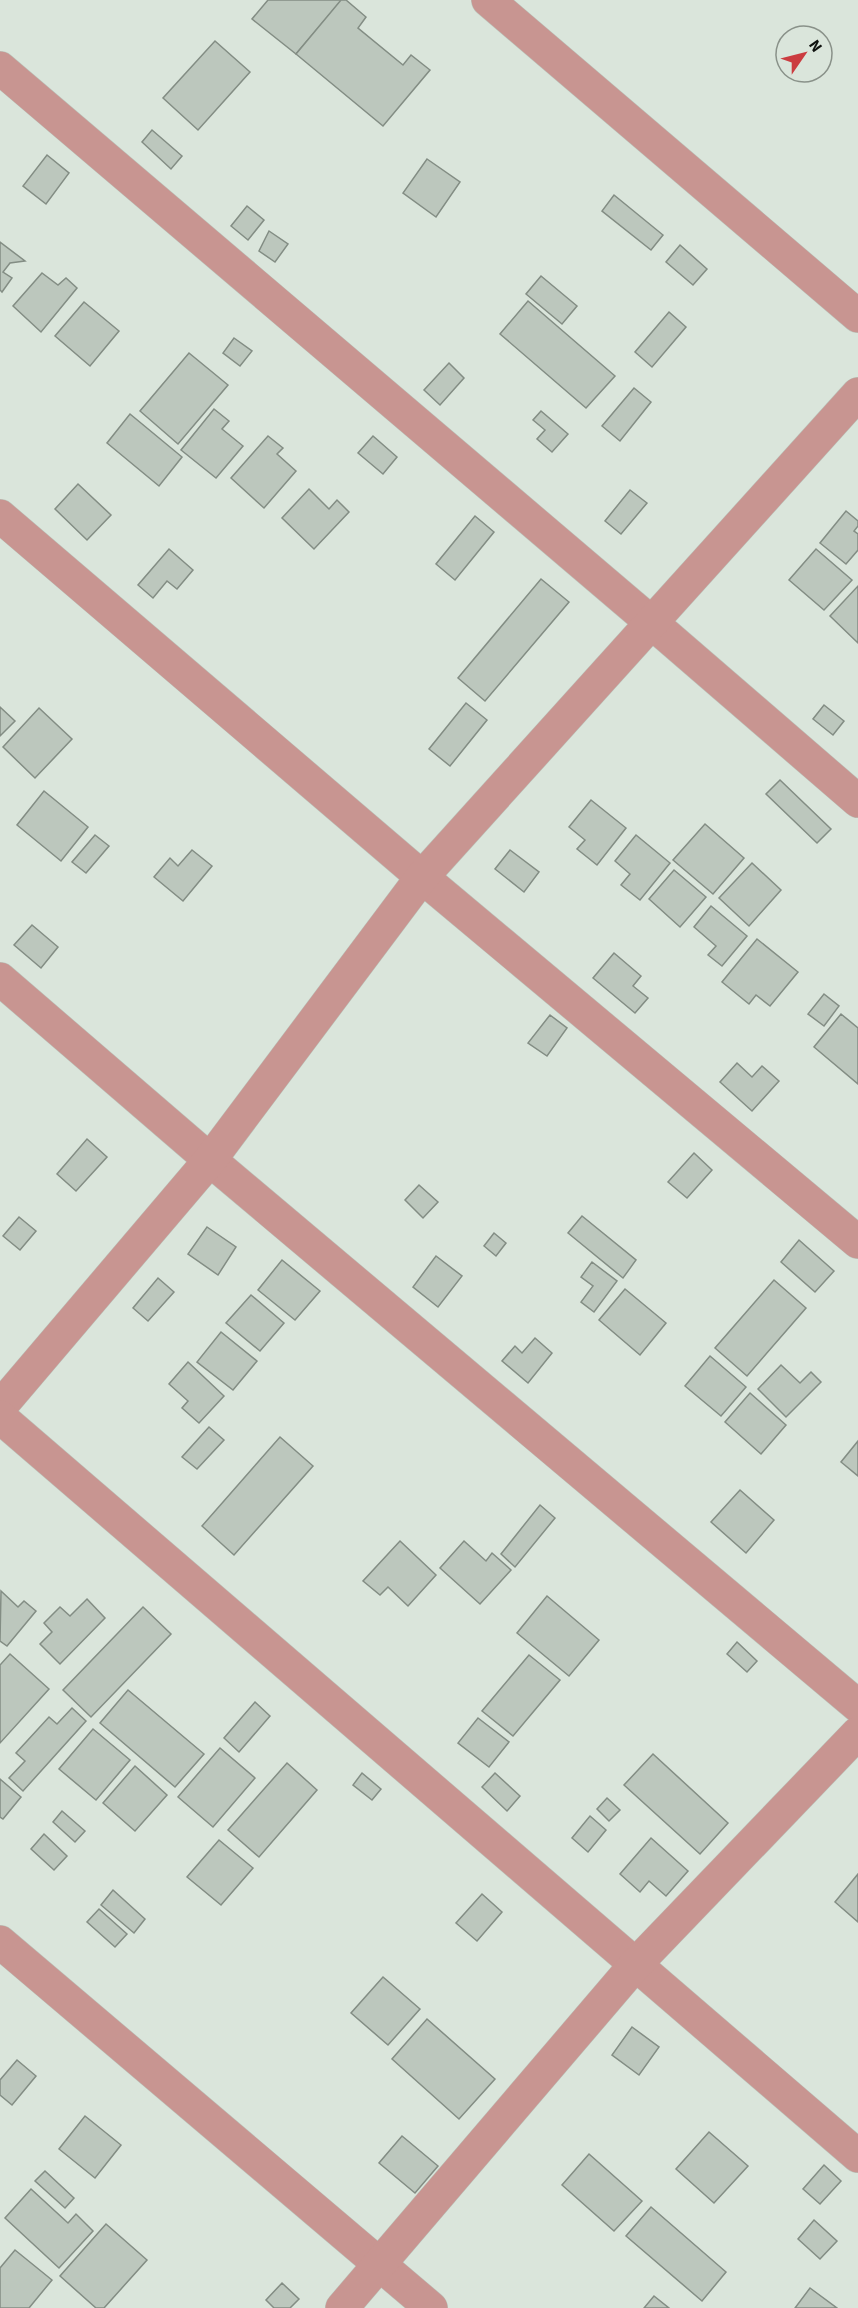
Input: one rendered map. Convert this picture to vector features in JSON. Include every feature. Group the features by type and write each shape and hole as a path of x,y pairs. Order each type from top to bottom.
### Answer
{"street":[{"path":"488,0 858,316"},
{"path":"0,68 858,801"},
{"path":"0,1407 210,1160 422,877 858,394"},
{"path":"0,516 422,877 858,1242"},
{"path":"0,979 210,1160 858,1706"},
{"path":"0,1417 858,2156"},
{"path":"342,2308 635,1965 858,1733"},
{"path":"0,1942 431,2308"}],"building":[{"path":"268,0 342,0 296,54 252,19"},
{"path":"341,0 346,0 366,17 358,28 403,65 411,55 430,70 383,126 296,54"},
{"path":"215,41 250,72 198,130 163,98"},
{"path":"152,130 182,156 171,169 142,142"},
{"path":"47,155 69,173 46,204 23,186"},
{"path":"427,159 460,182 436,217 403,193"},
{"path":"614,195 663,235 651,250 602,211"},
{"path":"247,206 264,220 248,240 231,226"},
{"path":"269,231 288,244 275,262 259,251"},
{"path":"0,242 25,261 10,263 3,272 12,278 2,292 0,290"},
{"path":"680,245 707,269 693,285 666,262"},
{"path":"42,273 58,285 66,278 77,288 41,332 13,306"},
{"path":"541,276 577,306 562,324 526,294"},
{"path":"528,301 615,376 586,408 500,334"},
{"path":"84,302 119,331 90,366 55,336"},
{"path":"669,312 686,327 652,367 635,352"},
{"path":"234,338 252,351 240,366 223,353"},
{"path":"189,353 228,385 178,444 140,411"},
{"path":"449,363 464,378 440,405 424,390"},
{"path":"634,388 651,402 620,441 602,426"},
{"path":"214,409 229,421 222,429 243,446 216,478 181,450"},
{"path":"541,411 568,434 552,452 537,439 545,430 533,420"},
{"path":"130,414 182,457 159,486 107,443"},
{"path":"268,436 283,448 277,454 296,471 264,508 231,478"},
{"path":"373,436 397,457 383,474 358,453"},
{"path":"78,484 111,515 87,540 55,509"},
{"path":"309,489 329,509 337,500 349,512 314,549 282,518"},
{"path":"630,490 647,503 621,534 605,521"},
{"path":"846,511 858,521 858,526 854,531 858,534 858,550 846,564 820,543"},
{"path":"475,516 494,532 455,580 436,564"},
{"path":"169,549 193,570 177,589 167,581 153,598 138,585"},
{"path":"816,549 852,580 824,610 789,580"},
{"path":"541,579 569,602 485,701 458,678"},
{"path":"858,586 858,643 830,616"},
{"path":"466,703 487,720 450,766 429,749"},
{"path":"824,705 844,721 833,735 813,719"},
{"path":"0,707 15,721 0,736"},
{"path":"39,708 72,739 35,778 3,747"},
{"path":"780,780 831,829 817,843 766,794"},
{"path":"44,791 88,827 61,861 17,825"},
{"path":"591,800 626,828 597,865 577,849 585,840 569,827"},
{"path":"705,824 744,858 713,894 673,860"},
{"path":"95,835 109,846 86,873 72,862"},
{"path":"636,835 670,863 640,900 621,885 630,874 615,861"},
{"path":"192,850 212,866 183,901 154,877 170,858 178,866"},
{"path":"510,850 539,872 524,892 495,869"},
{"path":"752,863 781,890 749,926 719,898"},
{"path":"674,870 706,897 680,927 649,899"},
{"path":"711,906 747,936 722,966 708,955 716,946 694,927"},
{"path":"32,925 58,947 41,968 14,945"},
{"path":"757,939 798,972 770,1006 756,995 749,1004 722,982"},
{"path":"614,953 641,976 633,986 648,998 635,1013 593,978"},
{"path":"824,994 839,1006 824,1026 808,1014"},
{"path":"841,1014 858,1028 858,1084 814,1047"},
{"path":"550,1015 567,1028 547,1056 528,1043"},
{"path":"737,1063 752,1077 762,1066 779,1081 752,1111 720,1082"},
{"path":"87,1139 107,1157 76,1191 57,1174"},
{"path":"694,1153 712,1170 687,1198 668,1182"},
{"path":"419,1185 438,1202 423,1218 405,1200"},
{"path":"582,1216 636,1260 623,1278 568,1233"},
{"path":"19,1217 36,1231 20,1250 3,1236"},
{"path":"207,1227 236,1247 218,1275 188,1254"},
{"path":"494,1233 506,1243 496,1256 484,1246"},
{"path":"799,1240 834,1271 815,1292 781,1262"},
{"path":"436,1256 462,1276 438,1307 413,1287"},
{"path":"282,1260 320,1291 295,1320 258,1290"},
{"path":"592,1262 617,1281 594,1312 581,1302 593,1286 581,1277"},
{"path":"158,1278 174,1292 148,1321 133,1308"},
{"path":"774,1280 806,1308 747,1376 715,1348"},
{"path":"625,1289 666,1323 640,1355 599,1320"},
{"path":"251,1295 284,1323 260,1351 226,1323"},
{"path":"221,1332 257,1361 233,1390 197,1362"},
{"path":"535,1338 552,1353 528,1383 502,1361 515,1346 522,1353"},
{"path":"710,1356 746,1387 721,1416 685,1386"},
{"path":"188,1362 224,1396 199,1423 182,1408 188,1401 169,1384"},
{"path":"781,1365 800,1383 811,1372 821,1382 786,1417 758,1389"},
{"path":"750,1393 786,1425 761,1454 725,1422"},
{"path":"209,1427 224,1440 197,1469 182,1457"},
{"path":"280,1437 313,1466 234,1555 202,1526"},
{"path":"858,1441 858,1476 841,1462"},
{"path":"740,1490 774,1520 746,1553 711,1522"},
{"path":"540,1505 555,1518 515,1567 501,1554"},
{"path":"400,1541 436,1575 408,1606 388,1587 380,1595 363,1581"},
{"path":"464,1541 486,1561 492,1553 511,1570 480,1604 440,1568"},
{"path":"1,1591 18,1607 24,1601 36,1611 7,1646 0,1641"},
{"path":"547,1596 599,1640 569,1676 517,1633"},
{"path":"87,1599 105,1618 60,1664 40,1644 52,1632 44,1623 60,1607 70,1616"},
{"path":"143,1607 171,1634 91,1717 63,1690"},
{"path":"737,1642 757,1661 747,1672 727,1654"},
{"path":"10,1654 49,1689 0,1743 0,1665"},
{"path":"529,1655 560,1680 513,1736 482,1711"},
{"path":"128,1690 204,1754 175,1787 100,1723"},
{"path":"255,1702 270,1716 239,1752 224,1738"},
{"path":"72,1708 86,1721 23,1791 9,1778 25,1761 16,1753 49,1717 57,1724"},
{"path":"478,1718 509,1742 489,1767 458,1743"},
{"path":"93,1729 130,1760 96,1800 59,1769"},
{"path":"220,1748 255,1778 213,1827 178,1797"},
{"path":"653,1754 728,1823 700,1854 624,1785"},
{"path":"287,1763 317,1790 259,1857 228,1830"},
{"path":"135,1766 167,1795 135,1831 103,1803"},
{"path":"362,1773 381,1789 372,1800 353,1785"},
{"path":"495,1773 520,1796 507,1811 482,1787"},
{"path":"0,1779 21,1797 3,1819 0,1817"},
{"path":"607,1798 620,1810 609,1821 597,1809"},
{"path":"62,1811 85,1831 75,1842 53,1822"},
{"path":"590,1816 606,1830 588,1852 572,1838"},
{"path":"44,1834 67,1856 54,1870 31,1849"},
{"path":"651,1838 688,1871 666,1896 649,1881 640,1892 620,1874"},
{"path":"219,1840 253,1868 221,1905 187,1877"},
{"path":"858,1874 858,1922 835,1902"},
{"path":"113,1890 145,1919 134,1933 101,1905"},
{"path":"482,1894 502,1912 477,1941 456,1923"},
{"path":"99,1909 127,1934 115,1947 87,1922"},
{"path":"383,1977 420,2009 388,2045 351,2013"},
{"path":"427,2019 495,2079 459,2119 392,2059"},
{"path":"632,2027 659,2047 639,2075 612,2055"},
{"path":"17,2060 36,2076 12,2105 0,2095 0,2080"},
{"path":"85,2116 121,2145 95,2178 59,2149"},
{"path":"709,2132 748,2166 714,2203 676,2169"},
{"path":"402,2136 438,2166 415,2193 379,2163"},
{"path":"589,2154 642,2201 614,2231 562,2185"},
{"path":"824,2165 841,2181 820,2204 803,2189"},
{"path":"45,2171 74,2198 65,2208 35,2181"},
{"path":"31,2189 68,2223 76,2214 93,2231 59,2268 5,2218"},
{"path":"651,2207 726,2272 702,2301 626,2236"},
{"path":"814,2220 837,2241 820,2259 798,2239"},
{"path":"106,2224 147,2260 104,2308 96,2308 60,2276"},
{"path":"15,2250 52,2280 29,2308 0,2308 0,2268"},
{"path":"282,2283 299,2299 290,2308 274,2308 266,2300"},
{"path":"810,2288 837,2308 795,2308"},
{"path":"654,2296 669,2308 644,2308"}]}
